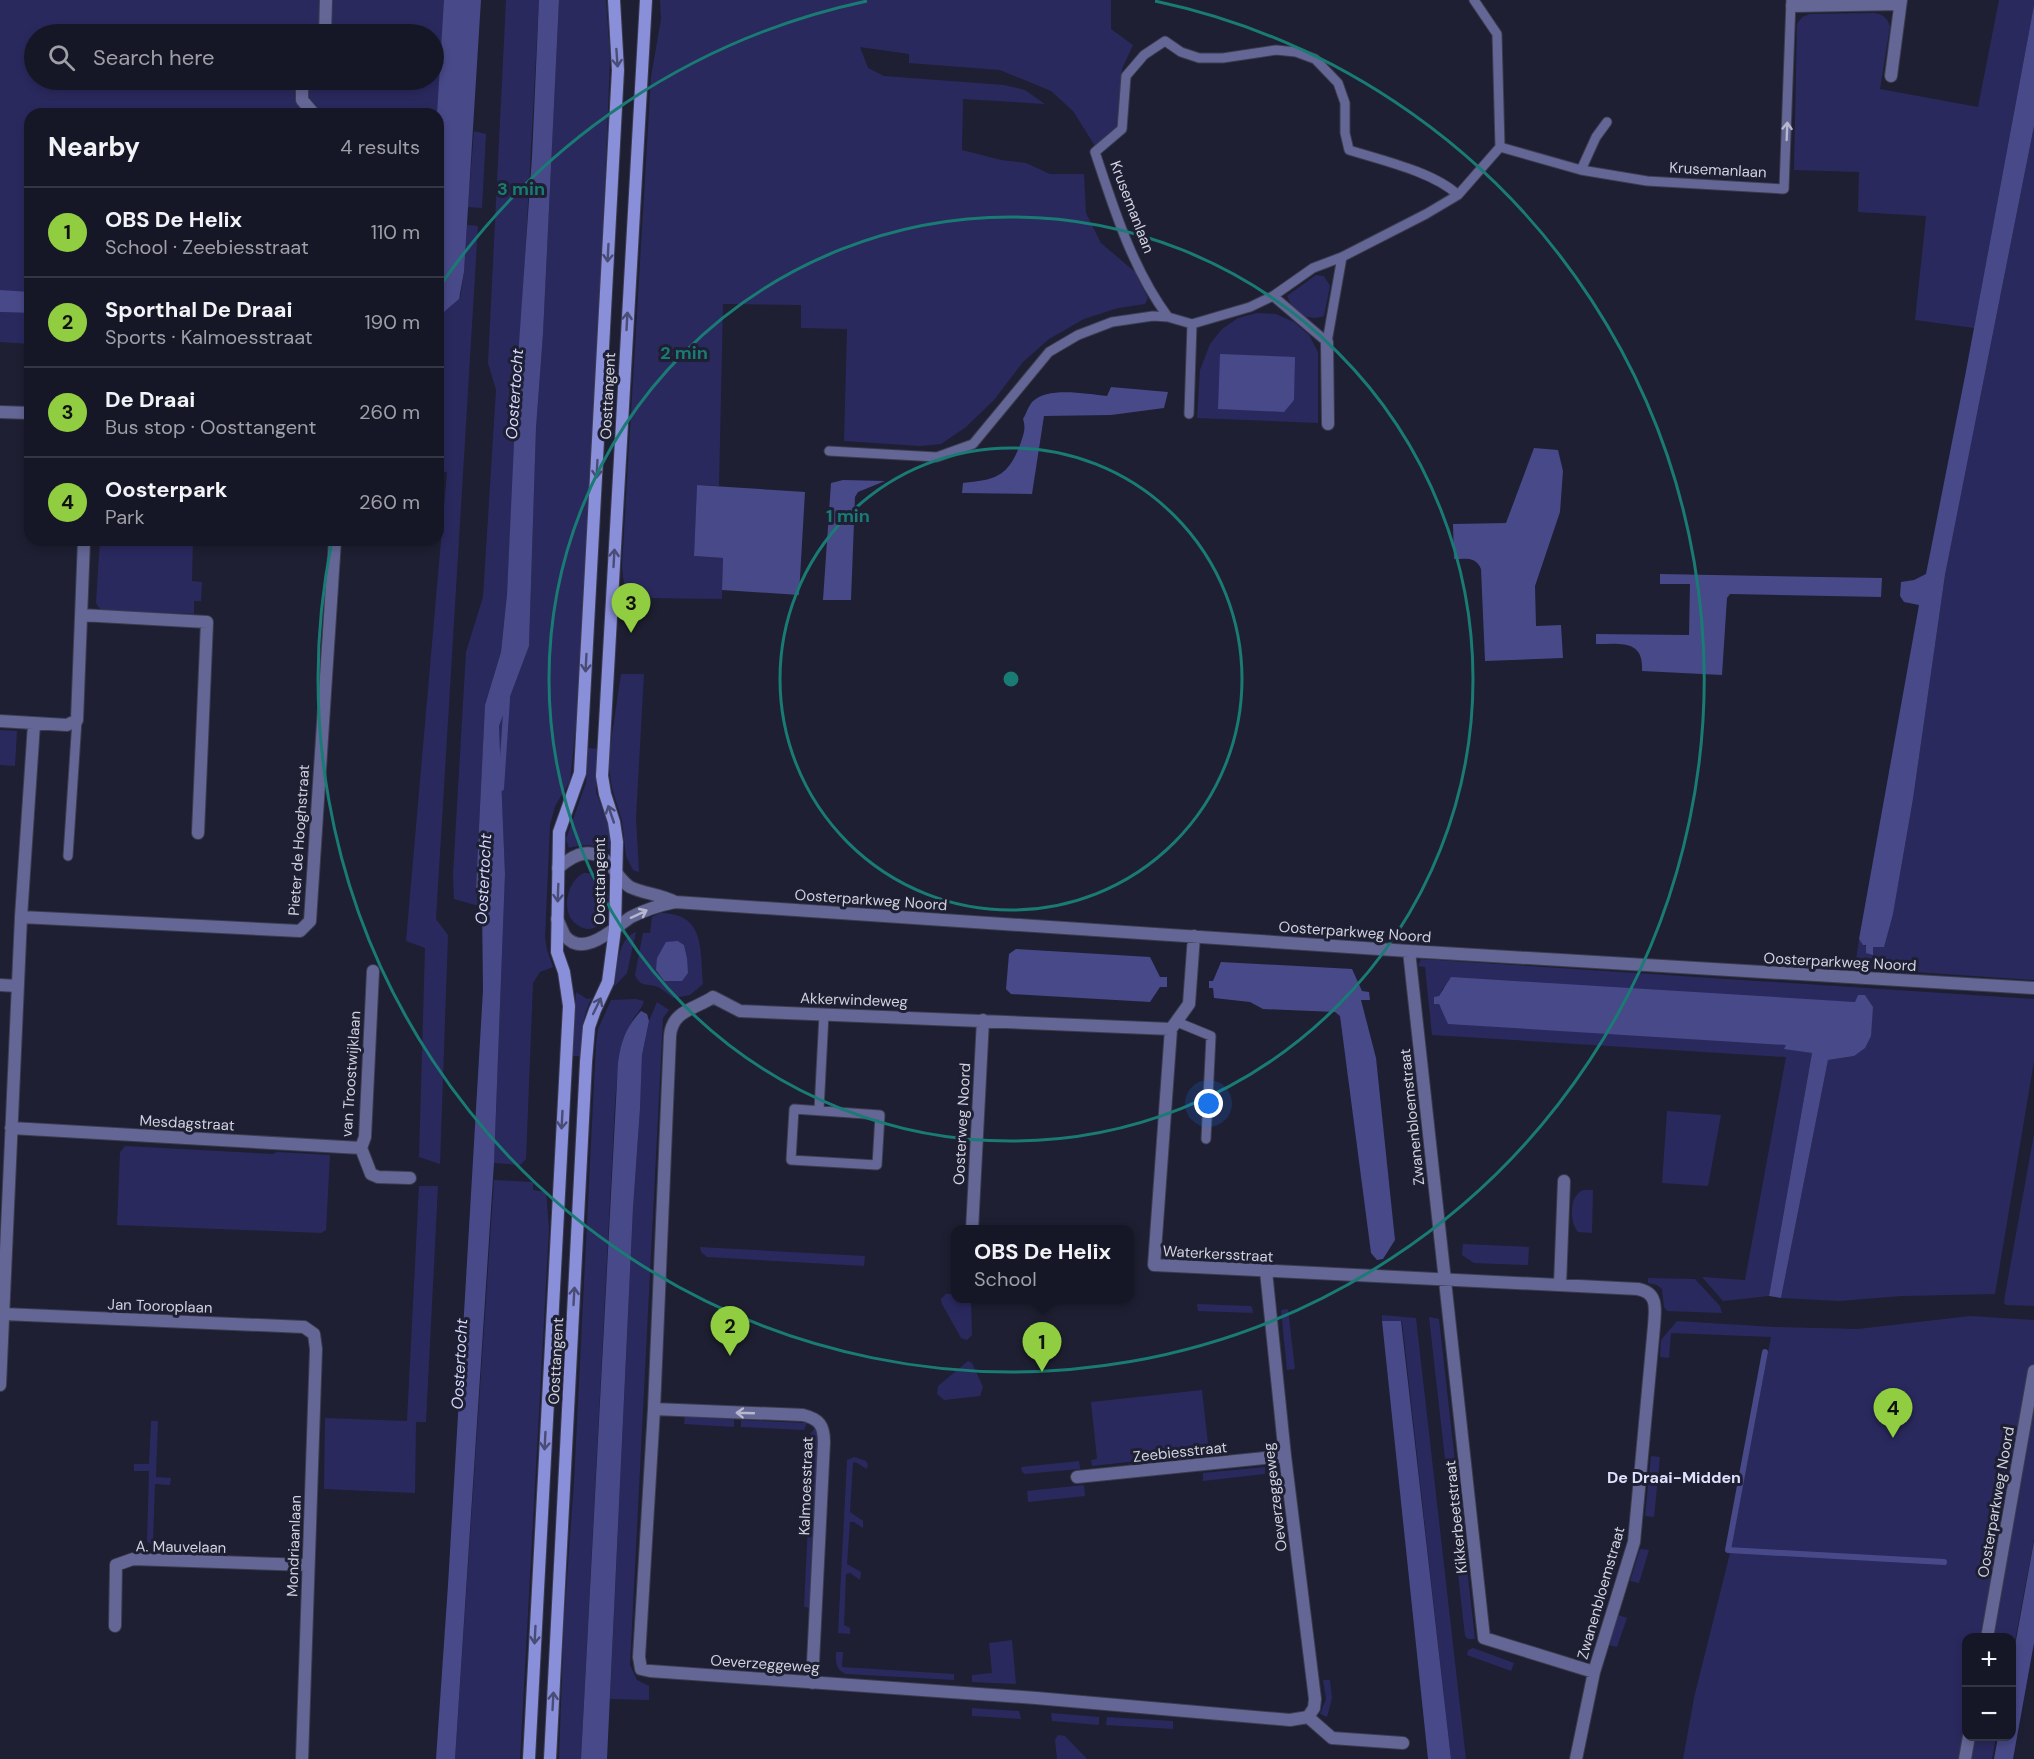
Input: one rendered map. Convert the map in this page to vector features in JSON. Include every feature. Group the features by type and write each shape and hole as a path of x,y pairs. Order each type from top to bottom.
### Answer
{"main road":[{"name":"Oosttangent","path":"529,1759 569,1006 564,972 557,952 558,868 560,832 580,773 618,70 614,0"},
{"name":"Oosttangent","path":"550,1759 586,1062 589,1027 609,982 615,929 617,874 614,822 602,776 646,0"}],"street":[{"path":"325,24 326,0"},
{"path":"1791,3 1901,2 1891,76"},
{"path":"302,90 302,100 309,108"},
{"path":"1327,342 1328,424"},
{"path":"0,412 24,413"},
{"path":"0,722 67,725 76,720 84,546"},
{"name":"Pieter de Hooghstraat","path":"21,917 300,932 309,921 335,546"},
{"path":"81,615 207,622 198,833"},
{"path":"0,1385 4,1314 4,1191 10,1128 34,724"},
{"name":"Oosterparkweg Noord","path":"558,868 577,854 593,854 604,859 629,886 665,896 675,902"},
{"name":"Oosterparkweg Noord","path":"557,918 565,935 578,943 595,942 633,916 651,908 675,902 1410,951 2034,988"},
{"path":"1174,1025 1189,1004 1194,936"},
{"name":"Zwanenbloemstraat","path":"1410,951 1445,1279"},
{"name":"van Troostwijklaan","path":"373,971 365,1137 361,1148 371,1174 378,1177 410,1178"},
{"path":"0,985 17,986"},
{"name":"Akkerwindeweg","path":"662,1247 670,1036 673,1024 681,1013 713,997 740,1011 1174,1025"},
{"name":"Oosterweg Noord","path":"972,1225 983,1020"},
{"name":"Waterkersstraat","path":"1174,1025 1154,1265 1560,1285"},
{"name":"Mesdagstraat","path":"10,1128 361,1148"},
{"path":"1560,1285 1564,1181"},
{"name":"Oeverzeggeweg","path":"662,1247 639,1658 641,1669 1036,1698 1290,1720 1308,1717 1314,1708 1315,1699 1285,1456 1266,1271"},
{"name":"Kikkerbeetstraat","path":"1445,1279 1484,1638 1594,1672"},
{"name":"Zwanenbloemstraat","path":"1560,1285 1644,1290 1656,1304 1634,1542 1594,1672 1576,1759"},
{"name":"Jan Tooroplaan","path":"4,1314 304,1327 314,1334"},
{"name":"Mondriaanlaan","path":"302,1759 316,1349 314,1334"},
{"name":"Oosterparkweg Noord","path":"1988,1633 2034,1371"},
{"name":"Kalmoesstraat","path":"654,1409 803,1415 821,1423 824,1431 812,1683"},
{"name":"Zeebiesstraat","path":"1077,1477 1285,1456"},
{"name":"A. Mauvelaan","path":"115,1626 116,1565 133,1559 308,1565"},
{"path":"1308,1717 1332,1738 1403,1743"},
{"path":"1965,1759 1968,1741"}],"lane":[{"path":"829,451 937,457 974,444 1049,352 1078,335 1112,322 1153,316 1168,317 1192,324 1250,307 1273,296 1313,268 1342,257 1458,195 1500,147 1497,34 1474,0"},
{"name":"Krusemanlaan","path":"1500,147 1581,170 1647,181 1784,189 1791,3"},
{"name":"Krusemanlaan","path":"1168,317 1150,292 1120,226 1095,152 1122,129 1126,76 1144,56 1165,41 1181,52 1199,58 1223,58 1276,50 1296,52 1315,59 1338,83 1346,103 1345,133 1348,150 1432,178 1458,195"},
{"path":"1581,170 1596,137 1607,122"},
{"path":"1327,342 1342,257"},
{"path":"1273,296 1327,342"},
{"path":"1189,414 1192,324"},
{"path":"68,856 76,720"},
{"path":"819,1110 824,1014"},
{"path":"1174,1025 1211,1036 1206,1139"},
{"path":"794,1109 819,1110 880,1115 877,1165 791,1160 794,1109"}],"shaded area":[{"path":"0,0 457,0 460,299 467,225 478,226 436,919 448,935 440,1164 419,1157 425,948 406,941 441,546 444,546 447,472 444,472 444,108 24,108 24,302 0,300"},
{"path":"506,0 539,0 507,594 501,652 485,705 476,888 482,907 454,899 453,874 466,652 483,597 496,390 488,363"},
{"path":"559,0 606,0 610,56 597,364 576,724 570,781 555,806 550,825 545,938 553,967 540,972 533,983 526,1159 520,1165 494,1163 505,874 499,726 529,646 536,428 543,334"},
{"path":"660,0 1111,0 1111,29 1133,45 1122,69 1118,128 1095,146 1073,111 1051,91 1000,70 909,63 909,54 860,47 868,68 884,76 1004,85 1025,90 1045,104 963,99 962,150 1001,160 1026,163 1050,174 1084,174 1086,213 1101,243 1135,272 1148,298 1145,304 1118,308 1084,319 1049,339 1023,362 994,400 966,427 941,444 920,446 844,441 847,329 801,328 801,305 723,304 719,486 697,485 694,556 723,558 722,599 647,598 627,612 622,566 651,77 661,19"},
{"path":"1999,0 2034,0 2034,5 1974,328 1915,320 1926,216 1858,212 1859,172 1794,170 1797,24 1802,17 1810,14 1880,14 1885,17 1890,27 1880,89 1978,107"},
{"path":"2034,126 2034,980 1855,968 1859,939 1873,954 1873,947 1893,914 1913,799 1945,575"},
{"path":"474,131 486,134 482,208 468,207"},
{"path":"1316,275 1324,276 1330,286 1324,316 1311,318 1297,311 1287,296"},
{"path":"0,312 24,313 24,344 0,342"},
{"path":"1257,313 1276,314 1294,322 1309,335 1318,352 1318,423 1197,418 1200,370 1210,344 1222,329 1238,318"},
{"path":"100,546 193,546 192,581 202,582 201,601 194,601 194,614 104,611 96,603"},
{"path":"621,674 644,674 636,818 639,872 633,870 626,856 622,821 612,788 608,762"},
{"path":"0,730 17,731 15,766 0,765"},
{"path":"588,748 599,749 596,792 608,824 612,847 607,851 588,845 569,848 566,839 586,783"},
{"path":"584,873 597,876 605,884 608,895 608,907 604,918 597,926 588,929 571,919 567,904 573,882"},
{"path":"660,913 686,919 698,936 703,984 690,995 673,998 656,986 643,984 635,975 643,933 650,933 652,917","holes":["678,941 684,945 687,958 664,981 656,970"]},
{"path":"636,932 627,973 615,986 622,948 625,941"},
{"path":"1421,959 2034,999 2034,1061 1995,1294 1902,1296 1839,1301 1781,1298 1828,1060 1854,1056 1873,1007 1865,995 1858,995 1855,1002 1443,988 1439,996 1434,997 1434,1004 1439,1004 1440,1007 1787,1045 1785,1048 1812,1053 1769,1296 1723,1301 1702,1277 1745,1280 1786,1057 1432,1035 1425,967 1418,966"},
{"path":"576,992 587,999 592,998 584,1019 583,1056 571,1056"},
{"path":"611,1000 644,1001 632,1021 623,1046 616,1098 581,1759 559,1759 564,1620 574,1482 596,1044 598,1029"},
{"path":"657,1002 669,1010 663,1018 630,1665 637,1680 649,1686 649,1700 610,1699 642,1055 649,1021"},
{"path":"1667,1111 1721,1115 1708,1186 1662,1183"},
{"path":"2034,1134 2034,1306 2006,1305 2005,1295"},
{"path":"125,1146 330,1155 326,1230 321,1233 117,1225 120,1152"},
{"path":"494,1180 533,1182 533,1190 546,1192 549,1229 520,1759 455,1759"},
{"path":"419,1186 438,1186 426,1422 416,1422 415,1493 324,1489 325,1418 407,1421"},
{"path":"1583,1190 1593,1190 1592,1233 1578,1232 1573,1222 1573,1203 1578,1193"},
{"path":"1463,1244 1529,1247 1528,1265 1474,1263 1462,1255"},
{"path":"700,1247 865,1256 864,1266 707,1257 701,1252"},
{"path":"1648,1278 1695,1279 1720,1306 1722,1313 1667,1311 1664,1307 1662,1289 1648,1283"},
{"path":"946,1294 951,1294 951,1303 971,1303 972,1335 967,1340 961,1338 941,1299"},
{"path":"1197,1304 1250,1306 1253,1313 1198,1311"},
{"path":"1288,1309 1295,1369 1287,1370 1281,1310"},
{"path":"1382,1315 1416,1318 1466,1759 1451,1759 1402,1321 1382,1321"},
{"path":"1970,1316 2034,1320 2034,1539 2016,1636 2016,1633 1962,1633 1962,1741 1995,1741 1992,1759 1683,1759 1694,1698 1730,1553 1771,1337 1671,1333 1669,1358 1660,1357 1661,1340 1677,1321 1858,1329"},
{"path":"1429,1317 1439,1319 1475,1639 1468,1639 1465,1636"},
{"path":"968,1361 972,1363 983,1387 980,1396 944,1400 937,1394 938,1386"},
{"path":"1202,1390 1209,1453 1092,1466 1091,1460 1097,1459 1091,1402"},
{"path":"685,1416 734,1419 734,1427 684,1424"},
{"path":"741,1420 807,1423 804,1430 741,1427"},
{"path":"151,1421 158,1421 156,1477 171,1478 170,1485 155,1484 153,1541 168,1542 168,1546 162,1548 154,1547 147,1541 149,1471 134,1471 134,1464 149,1464"},
{"path":"815,1428 819,1434 816,1518 809,1518 813,1441 810,1434"},
{"path":"1651,1456 1660,1457 1654,1517 1645,1516"},
{"path":"854,1457 866,1461 868,1465 867,1469 853,1463 850,1512 863,1521 863,1528 850,1522 847,1564 861,1572 860,1580 850,1573 846,1574 844,1625 850,1628 850,1634 838,1633 847,1460"},
{"path":"1079,1461 1080,1469 1025,1474 1021,1467"},
{"path":"1265,1467 1265,1474 1203,1481 1203,1473"},
{"path":"1084,1485 1085,1496 1028,1502 1027,1491"},
{"path":"808,1524 815,1525 811,1608 804,1607"},
{"path":"1640,1549 1649,1550 1639,1583 1630,1581"},
{"path":"1618,1615 1627,1618 1617,1647 1609,1645"},
{"path":"1012,1640 1016,1684 972,1682 972,1675 992,1673 989,1643"},
{"path":"1473,1648 1514,1663 1511,1671 1467,1655 1468,1650"},
{"path":"836,1652 843,1652 842,1667 954,1674 954,1680 846,1674 838,1667"},
{"path":"1323,1680 1330,1680 1332,1698 1327,1717 1320,1714 1326,1699"},
{"path":"972,1708 1019,1711 1021,1719 972,1716"},
{"path":"1051,1713 1099,1717 1099,1725 1052,1721"},
{"path":"1107,1717 1173,1721 1173,1729 1106,1725"},
{"path":"1058,1735 1065,1736 1087,1759 1057,1759 1055,1740"}],"water":[{"path":"444,0 481,0 464,272 459,299 444,312 444,108 437,108 438,90 444,90"},
{"path":"539,0 559,0 543,334 536,428 529,646 499,726 505,874 494,1163 455,1759 436,1759 483,990 482,907 476,888 485,705 501,652 507,594"},
{"path":"2034,5 2034,126 1945,575 1913,799 1893,914 1884,947 1873,947 1873,955 1866,953 1866,945 1863,945 1859,939 1919,605 1904,602 1900,596 1901,582 1914,580 1926,574"},
{"path":"0,290 24,292 24,313 0,312"},
{"path":"1220,354 1295,357 1294,400 1284,412 1218,409"},
{"path":"1111,387 1168,392 1164,408 1111,415 1044,416 1032,494 962,493 963,483 993,478 1012,462 1024,433 1023,419 1029,406 1039,397 1057,393 1107,396"},
{"path":"1534,448 1558,450 1563,471 1560,512 1535,586 1536,626 1561,625 1563,658 1485,661 1481,569 1473,560 1454,559 1453,524 1506,523"},
{"path":"843,480 885,481 858,492 855,497 851,600 823,600 831,483"},
{"path":"697,485 805,492 799,595 722,590 723,558 694,556"},
{"path":"1660,574 1882,578 1881,597 1730,594 1727,598 1722,675 1642,671 1642,661 1635,648 1622,644 1596,644 1596,634 1689,635 1690,584 1660,584"},
{"path":"678,941 684,945 688,973 682,981 664,981 656,970 657,958 666,942"},
{"path":"1016,949 1150,957 1160,977 1167,977 1167,987 1160,987 1150,1002 1011,994 1006,989 1009,954"},
{"path":"1221,962 1352,969 1362,991 1369,992 1370,1000 1361,1000 1376,1058 1395,1240 1383,1259 1377,1260 1371,1253 1340,1016 1335,1012 1263,1009 1250,1002 1214,998 1213,988 1209,988 1209,981 1213,981"},
{"path":"1451,977 1855,1002 1858,995 1865,995 1873,1007 1871,1036 1865,1048 1854,1056 1828,1060 1781,1298 1769,1296 1812,1053 1784,1049 1786,1045 1448,1024 1439,1004 1434,1004 1434,997 1439,996"},
{"path":"641,1011 647,1014 649,1021 642,1055 633,1208 607,1759 581,1759 618,1063 625,1035"},
{"path":"1382,1321 1401,1321 1451,1759 1428,1759"},
{"path":"2034,1541 2034,1643 2013,1759 1994,1759 1997,1741 2016,1741 2016,1640"}],"waterway":[{"name":"Oostertocht","path":"501,788 507,699"},
{"path":"1765,1352 1728,1550 1944,1562"}],"place":[{"name":"De Draai","path":"631,633"},
{"name":"Sporthal De Draai","path":"730,1356"},
{"name":"OBS De Helix","path":"1042,1372"},
{"name":"Oosterpark","path":"1893,1438"}],"district":[{"name":"De Draai-Midden","path":"1674,1477"}]}
